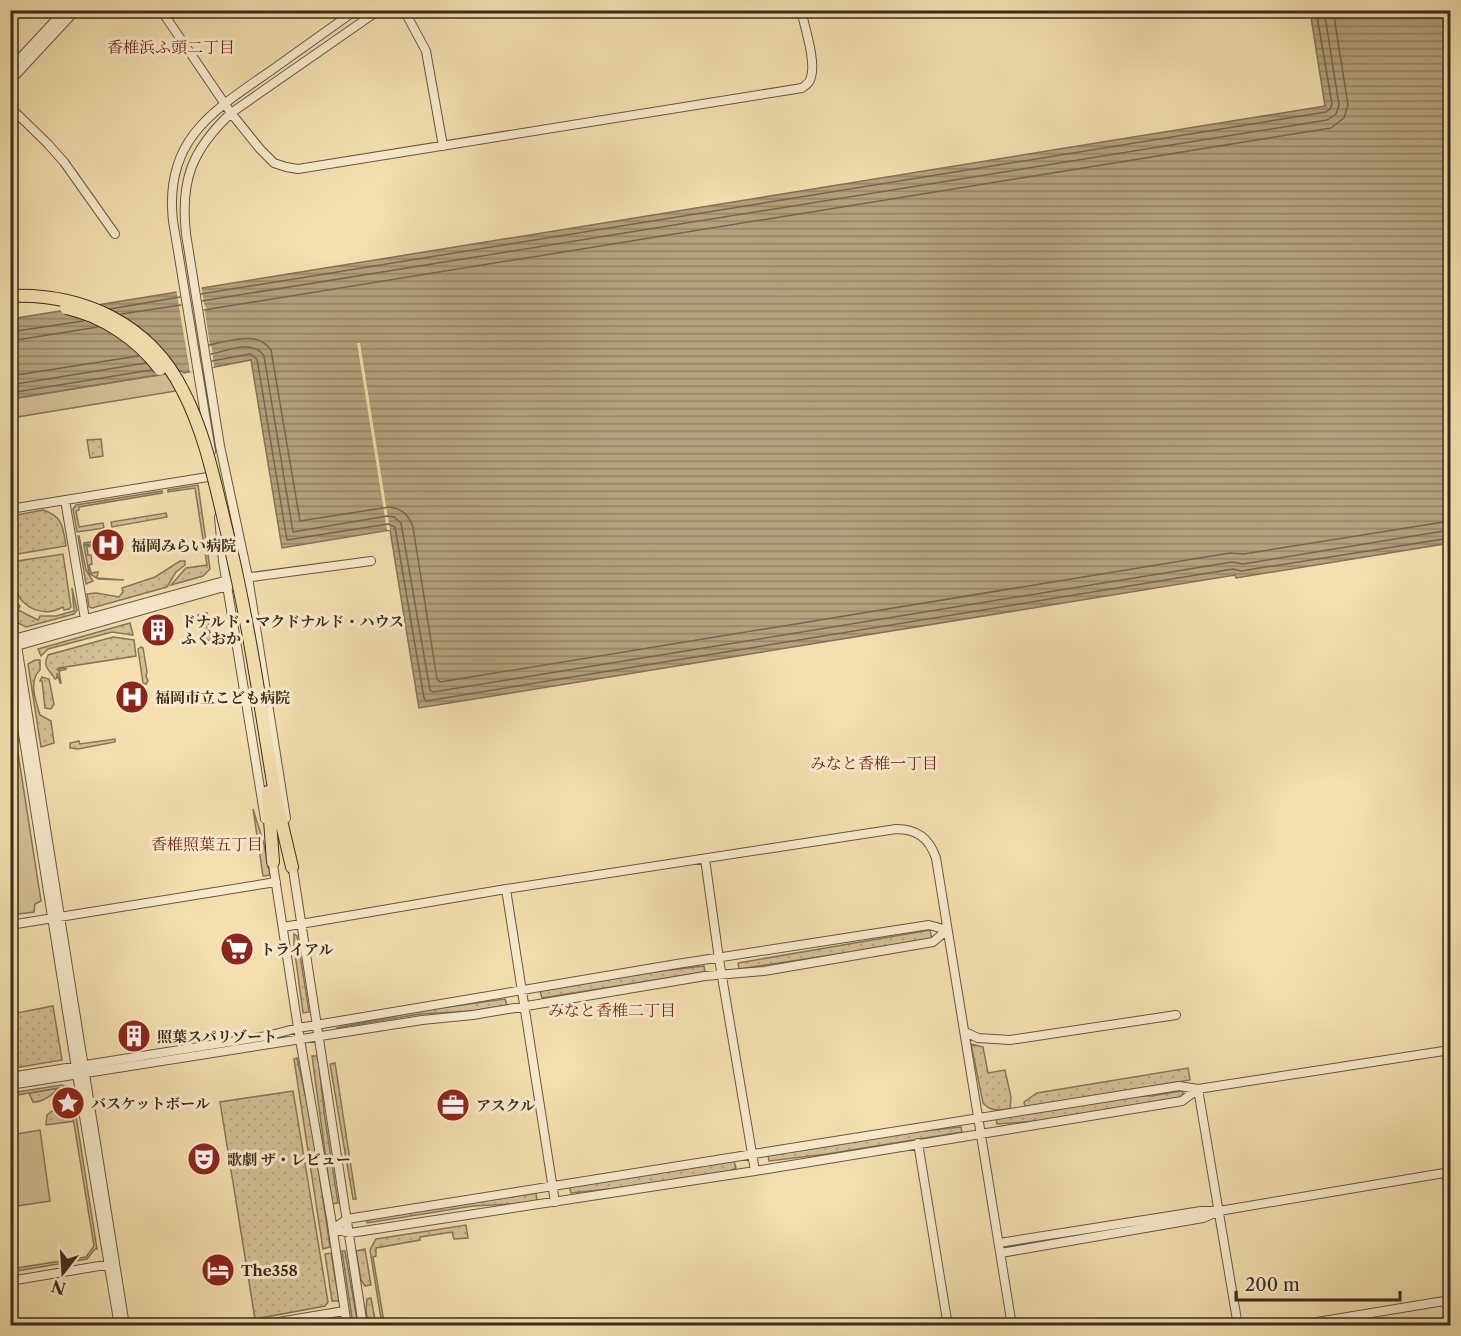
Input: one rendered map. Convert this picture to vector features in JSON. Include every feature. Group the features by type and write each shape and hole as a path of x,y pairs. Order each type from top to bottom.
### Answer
{"highway":[{"path":"10,297 59,298 75,302 105,313 129,327 152,346 177,378 193,410 219,499 243,600 272,796 292,867"},
{"path":"10,304 58,307 101,321 124,334 146,352 173,388 193,434 215,512 258,709"},
{"path":"272,796 273,862"}],"street":[{"path":"10,69 65,10"},
{"path":"10,81 76,10"},
{"path":"161,10 231,113 265,156 281,166 291,168 321,166 802,88 812,76 812,61 801,10"},
{"path":"356,10 224,102 195,132 186,145 179,162 171,200 212,430 248,577 363,1326"},
{"path":"347,1326 227,583 214,476 212,430 183,201 191,166 201,146 218,125 231,113 379,10"},
{"path":"404,10 426,51 443,146"},
{"path":"10,107 48,143 64,162 115,234"},
{"path":"10,509 214,476"},
{"path":"65,500 85,619"},
{"path":"12,643 248,577 371,561"},
{"path":"12,643 85,619 227,583"},
{"path":"12,643 80,1071 112,1264 125,1326"},
{"path":"283,927 506,889 896,829 913,831 927,840 933,850 1012,1326"},
{"path":"705,859 754,1171"},
{"path":"10,925 276,882"},
{"path":"506,889 555,1202"},
{"path":"10,1085 267,1036 298,1028 522,990 929,925 948,930"},
{"path":"10,1077 80,1071 422,1020 473,1015 705,976 764,971 933,942 948,930"},
{"path":"965,1032 978,1038 1010,1040 1176,1015"},
{"path":"333,1229 347,1219 978,1117 1179,1086 1198,1089 1450,1050"},
{"path":"333,1229 350,1233 754,1171 1182,1101 1198,1089"},
{"path":"1198,1089 1238,1326"},
{"path":"918,1143 948,1326"},
{"path":"1000,1248 1203,1218 1219,1211 1450,1172"},
{"path":"10,1281 112,1264"},
{"path":"112,1264 119,1326"},
{"path":"1293,1326 1450,1300"},
{"path":"254,1326 344,1311"}],"shaded area":[{"path":"172,373 176,391 11,418 11,399"},
{"path":"101,439 103,456 90,458 87,440"},
{"path":"198,485 210,569 203,576 171,585 186,568 207,565 195,488 168,492 168,490"},
{"path":"162,491 162,493 79,507 76,511 79,527 103,523 104,528 77,532 73,509 76,505"},
{"path":"43,510 58,519 63,528 66,546 11,555 11,516"},
{"path":"166,513 167,517 112,527 111,522"},
{"path":"78,536 86,570 93,581 86,584"},
{"path":"101,536 102,542 100,543 102,544 87,547 88,555 91,555 92,564 89,565 91,573 98,572 97,578 124,580 98,579 89,573 84,546 94,544 84,545 84,543 99,541 98,537"},
{"path":"63,554 71,607 69,609 64,610 63,607 49,611 36,610 24,603 16,591 14,595 11,562"},
{"path":"180,561 185,561 185,565 176,572 167,587 89,607 87,594 96,593 119,597 123,592 122,588 155,577"},
{"path":"72,588 77,610 74,614 26,627 18,623 15,600 20,606 18,610 38,620 40,616 56,616 74,611"},
{"path":"207,613 211,640 203,642 198,615"},
{"path":"130,623 133,635 112,632 48,649 41,656 38,649"},
{"path":"113,637 134,640 136,656 59,668 57,670 67,669 59,671 61,683 57,673 55,679 47,668 48,655"},
{"path":"141,647 147,672 146,684 143,683 138,649"},
{"path":"40,660 40,670 34,680 35,698 40,715 51,721 54,743 41,747 28,664"},
{"path":"42,677 49,679 54,704 51,709 45,708 42,681 40,681"},
{"path":"11,708 41,901 35,904 34,912 11,915"},
{"path":"115,739 115,742 78,749 70,748 70,743 79,741 80,744"},
{"path":"253,809 264,844 270,875 263,876"},
{"path":"930,930 932,940 739,969 738,963"},
{"path":"294,934 297,936 309,1012 303,1013 294,946"},
{"path":"704,966 705,972 542,998 540,991 653,972"},
{"path":"505,999 507,1005 473,1011 420,1014 336,1028 419,1011"},
{"path":"53,1006 62,1060 15,1068 11,1014"},
{"path":"971,1044 983,1047 988,1073 1005,1070 1011,1097 1010,1109 992,1109 983,1103"},
{"path":"312,1056 318,1056 338,1203 332,1204"},
{"path":"297,1058 312,1126 330,1247 323,1249 294,1059"},
{"path":"335,1063 356,1199 353,1199 330,1064"},
{"path":"1188,1068 1190,1080 1025,1107 1024,1102 1037,1093"},
{"path":"62,1085 72,1091 97,1249 87,1259 11,1272 11,1269 86,1257 94,1246 69,1093 59,1088 11,1096 11,1093"},
{"path":"59,1088 47,1098 37,1102 33,1102 29,1093"},
{"path":"293,1091 328,1302 325,1306 255,1319 220,1102"},
{"path":"1183,1091 1182,1098 1049,1120 997,1124 996,1118 1135,1096"},
{"path":"60,1105 73,1109 75,1121 46,1125 47,1115"},
{"path":"961,1127 962,1132 827,1154 769,1161 768,1155 903,1133"},
{"path":"40,1130 50,1201 11,1207 11,1135"},
{"path":"734,1161 736,1168 730,1171 628,1187 571,1193 569,1186"},
{"path":"536,1193 537,1200 529,1203 473,1206 367,1223 366,1219"},
{"path":"466,1225 468,1238 454,1239 452,1232 376,1248 376,1256 373,1257 384,1322 382,1325 370,1250 376,1239"},
{"path":"365,1249 371,1285 365,1286 361,1280 356,1251"},
{"path":"342,1251 345,1251 358,1325 353,1325"},
{"path":"331,1253 339,1301 332,1301 325,1254"},
{"path":"371,1298 376,1325 368,1325 367,1299"}],"water":[{"path":"1310,11 1450,11 1450,543 1236,578 1235,575 419,708 390,530 282,548 251,360 184,373 181,371 11,399 11,319 1325,106"}],"pier":[{"path":"201,285 214,367 190,372 176,289"},
{"path":"357,343 360,343 390,530 387,530"}],"place":[{"name":"福岡みらい病院","path":"108,545"},
{"name":"ドナルド・マクドナルド・ハウス ふくおか","path":"158,630"},
{"name":"福岡市立こども病院","path":"132,697"},
{"name":"トライアル","path":"237,949"},
{"name":"照葉スパリゾート","path":"134,1036"},
{"name":"バスケットボール","path":"68,1103"},
{"name":"アスクル","path":"453,1105"},
{"name":"歌劇 ザ・レビュー","path":"204,1159"},
{"name":"The358","path":"218,1270"}],"district":[{"name":"香椎浜ふ頭二丁目","path":"171,47"},
{"name":"みなと香椎一丁目","path":"874,763"},
{"name":"香椎照葉五丁目","path":"207,844"},
{"name":"みなと香椎二丁目","path":"612,1010"}]}
